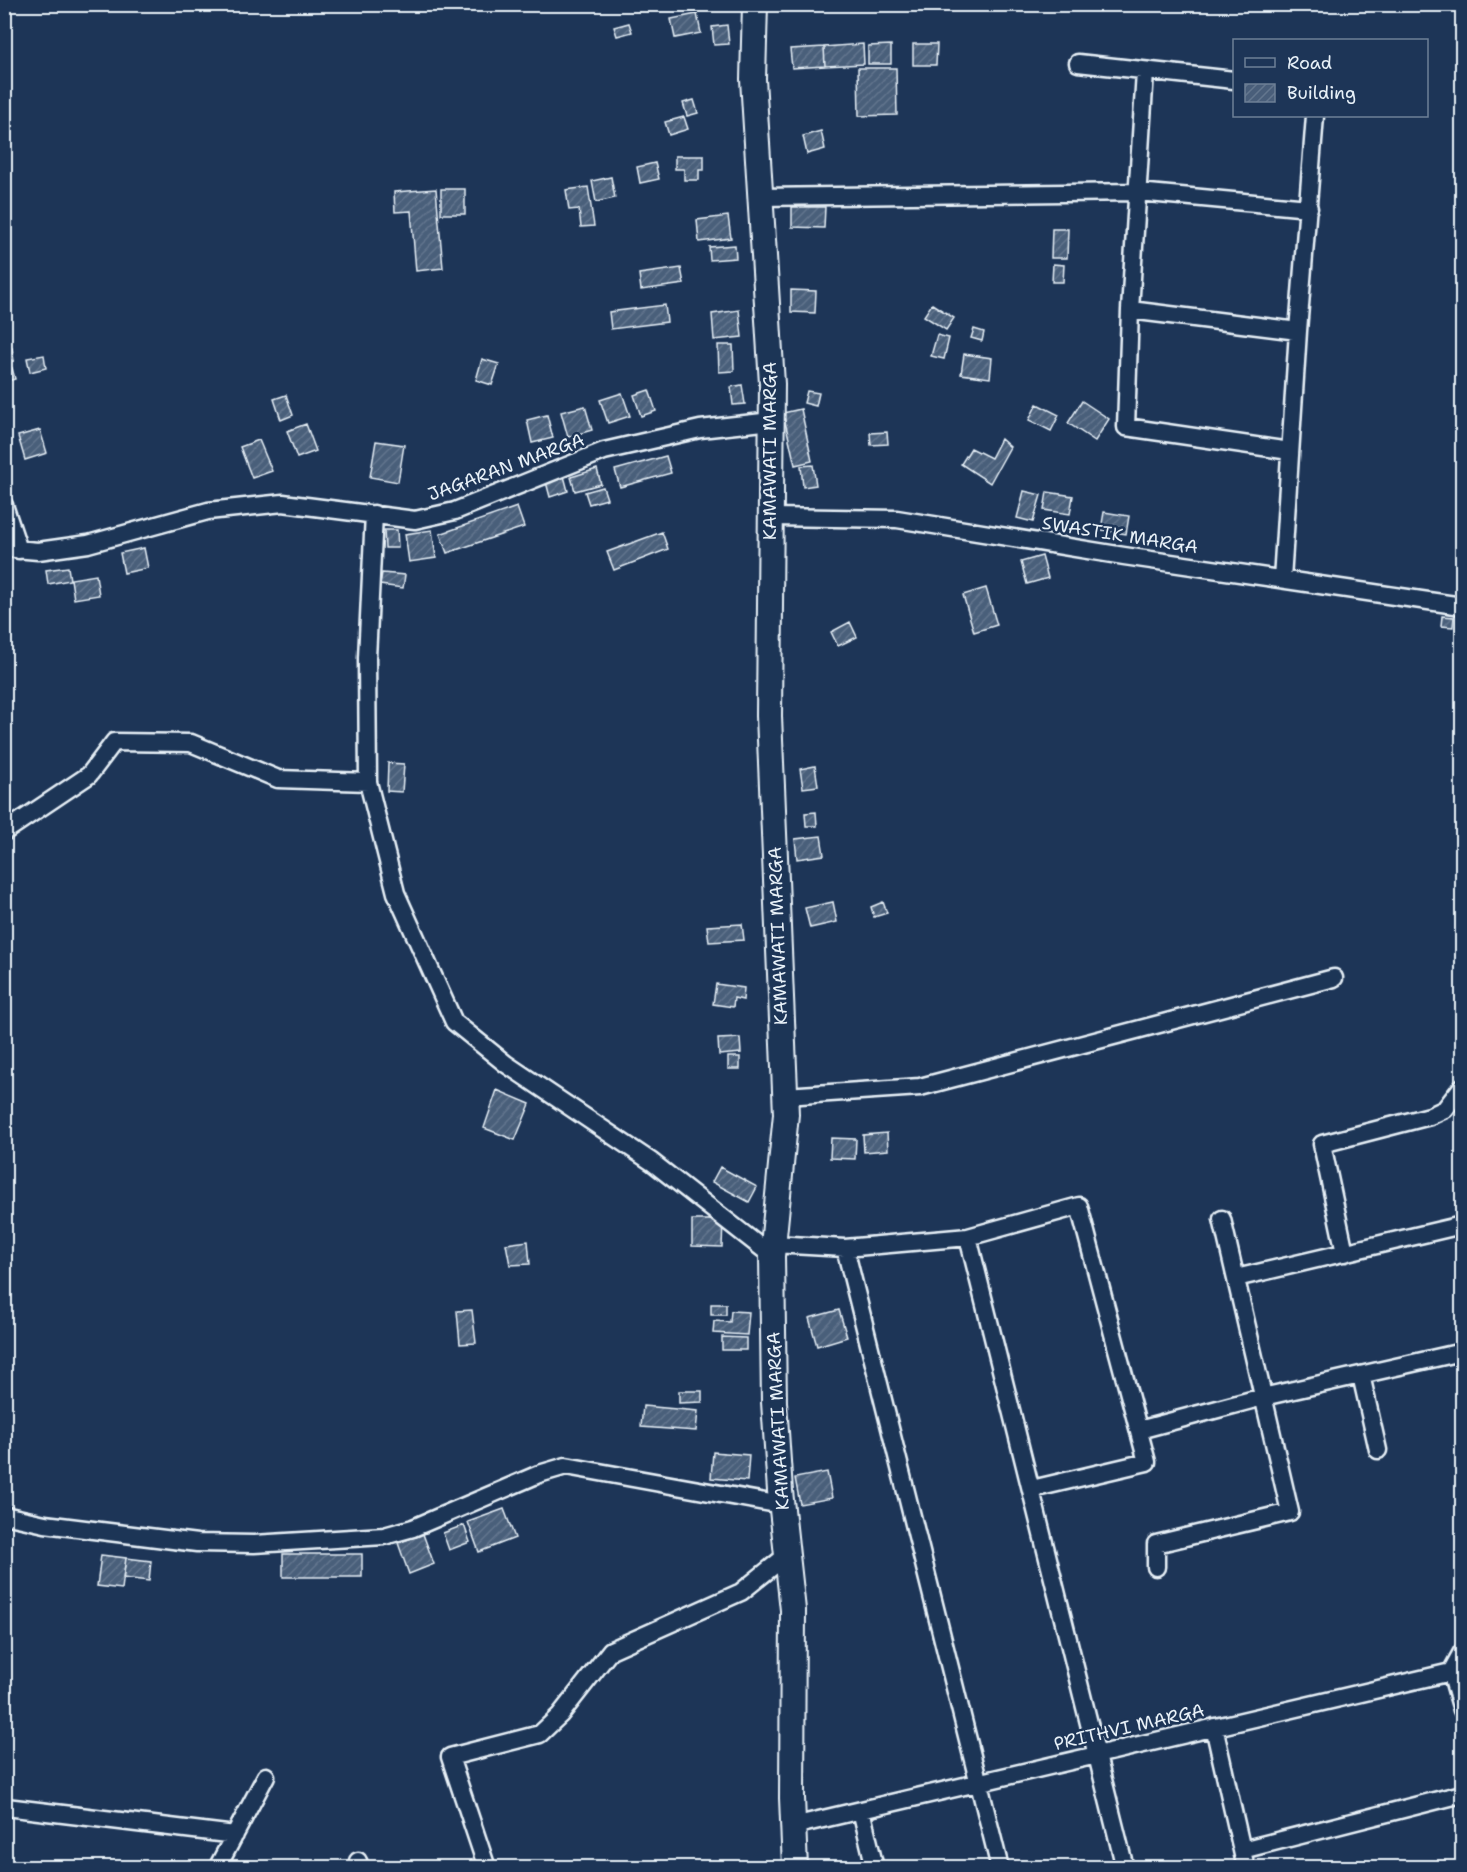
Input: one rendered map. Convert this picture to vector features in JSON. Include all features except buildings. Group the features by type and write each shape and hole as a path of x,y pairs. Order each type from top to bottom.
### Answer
{"main road":[{"name":"KAMAWATI MARGA","path":"755,4 753,79 772,384 769,716 786,1114 772,1250 774,1402 793,1610 795,1868"}],"street":[{"path":"1078,63 1233,80"},
{"path":"1145,72 1130,310 1126,427 1290,451"},
{"path":"1282,579 1315,117"},
{"path":"760,198 1138,192 1308,208"},
{"path":"1130,310 1298,331"},
{"name":"JAGARAN MARGA","path":"12,549 38,551 88,544 208,511 283,503 415,520 455,511 604,452 700,429 772,421"},
{"path":"4,505 12,549"},
{"path":"374,514 367,658 368,782 396,893 454,1022 506,1064 652,1162 772,1250 845,1248 968,1237 1079,1206 1147,1462 1032,1489"},
{"name":"SWASTIK MARGA","path":"771,517 897,519 1462,606"},
{"path":"4,832 89,775 114,742 191,743 278,779 368,782"},
{"path":"785,1096 920,1087 1334,978"},
{"path":"1345,1253 1322,1144 1430,1116 1445,1109 1462,1087"},
{"path":"1156,1567 1156,1544 1290,1512 1222,1219"},
{"path":"1236,1278 1462,1225"},
{"path":"968,1237 1125,1868"},
{"path":"845,1248 1000,1868"},
{"path":"1138,1430 1263,1397 1462,1352"},
{"path":"1361,1375 1378,1450"},
{"path":"4,1515 45,1524 197,1543 254,1544 384,1536 413,1528 539,1474 566,1466 782,1505"},
{"path":"487,1868 450,1757 540,1734 560,1715 611,1650 741,1592 787,1555"},
{"path":"1462,1652 1451,1672 1462,1710"},
{"name":"PRITHVI MARGA","path":"793,1826 1451,1672"},
{"path":"1214,1727 1246,1868"},
{"path":"222,1865 266,1776"},
{"path":"1242,1850 1462,1794"},
{"path":"6,1807 235,1835"},
{"path":"861,1810 875,1868"}]}
